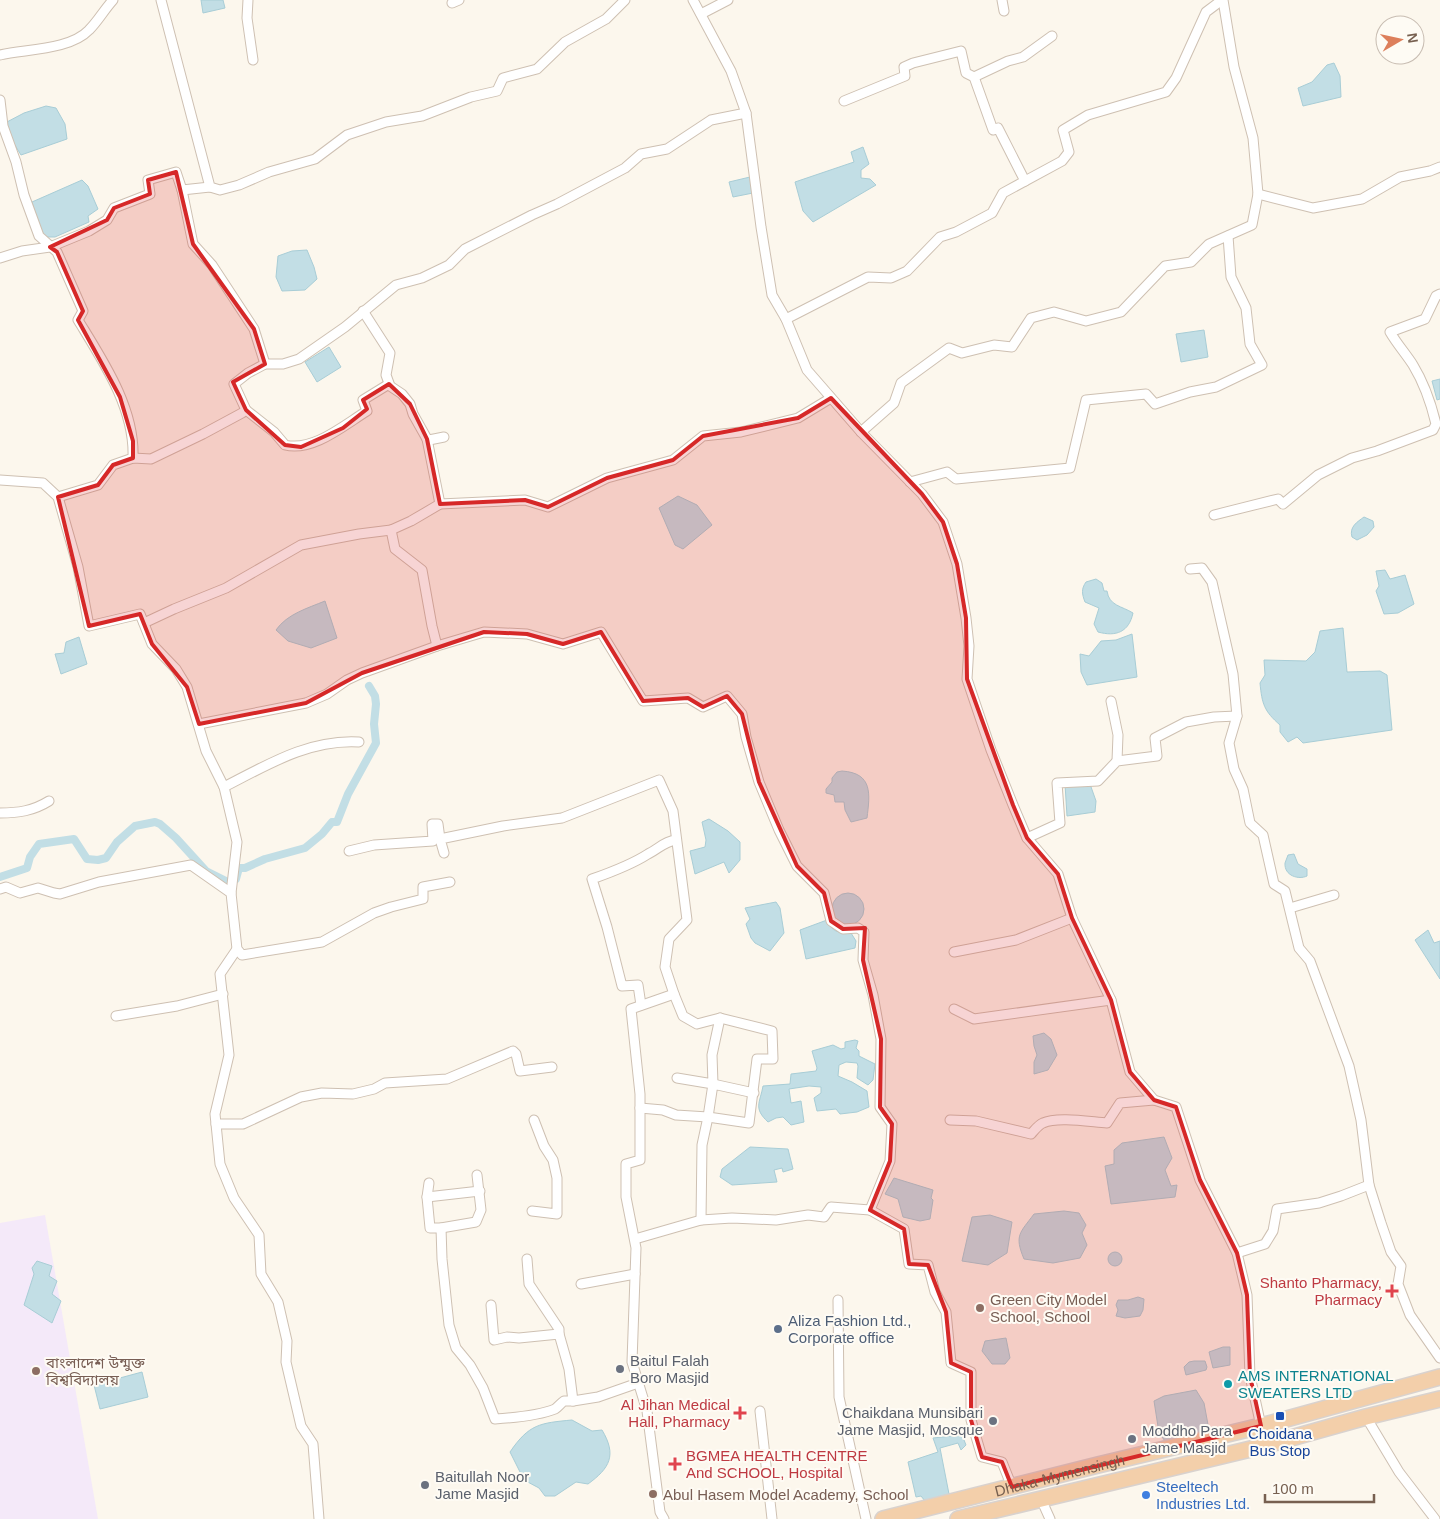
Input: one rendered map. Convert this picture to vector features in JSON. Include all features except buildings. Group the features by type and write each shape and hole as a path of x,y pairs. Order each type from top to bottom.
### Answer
{"highway":[{"name":"Dhaka-Mymensingh","path":"883,1519 1261,1426 1440,1377"},
{"path":"958,1519 1259,1447 1366,1417 1440,1399"}],"street":[{"path":"0,55 68,43 88,32 101,12 113,0"},
{"path":"162,0 210,187"},
{"path":"248,0 247,18 253,60"},
{"path":"182,190 210,187 220,190 239,185 269,172 315,158 347,135 386,122 422,116 471,97 496,91 503,78 537,69 566,42 606,19 625,0"},
{"path":"693,0 731,71 746,113 772,295 786,319 807,370 861,432 922,494 943,522 957,564 966,618 968,646 967,679 991,750 1028,838 1058,874 1072,918 1111,1000 1130,1072 1154,1100"},
{"path":"701,14 728,0"},
{"path":"1002,0 1004,11"},
{"path":"786,319 868,278 891,278 907,271 940,237 956,232 992,213 1003,193 1062,161 1069,152 1064,130 1088,115 1166,92 1176,78 1206,12 1222,0 1234,67 1253,138 1258,194 1252,225 1209,244 1191,262 1165,266 1121,312 1086,321 1054,312 1031,318 1012,347 994,345 962,353 949,348 901,383 894,403 861,432"},
{"path":"974,77 1008,61 1023,57 1052,36"},
{"path":"844,101 905,76 904,67 913,63 961,51 966,73 974,77 993,130 998,128 1025,181"},
{"path":"0,100 3,126 16,162 24,195 39,236 57,252 83,311 78,320 101,358 120,397 133,441 133,458"},
{"path":"389,384 363,400 367,411 344,428 301,447 285,445 274,432 246,410 234,384 248,373 265,364 283,364 299,359 345,327 396,285 422,278 449,265 465,249 625,168 641,154 667,149 711,120 746,113"},
{"path":"1258,194 1313,208 1362,198 1400,177 1430,171 1440,166"},
{"path":"0,258 22,251 50,247 89,231 107,220 114,208 150,194 148,180 176,172 182,190 193,244 212,265 254,329 265,364"},
{"path":"910,482 947,472 956,479 1070,468 1086,400 1146,394 1154,404 1190,392 1216,387 1262,365 1250,344 1246,308 1231,277 1228,236"},
{"path":"1214,515 1278,499 1283,504 1318,475 1344,462 1433,430 1436,424 1429,398 1412,365 1390,332 1425,319 1436,296 1440,294"},
{"path":"363,311 390,353 386,375 389,384 402,394 410,404 413,414 427,439 440,504"},
{"path":"144,623 226,588 301,545 391,530 440,504 525,500 548,507 607,478 673,460 703,436 741,432 798,418 831,398"},
{"path":"58,497 98,485 113,465 133,458 151,459 203,434 246,410"},
{"path":"427,439 444,437"},
{"path":"0,480 43,483 58,497 78,567 89,626 140,614 152,644 176,669 187,687 206,750 224,787 237,842 231,893 236,949 220,974 229,1055 215,1114 220,1164 234,1198 259,1235 261,1274 278,1302 287,1341 286,1362 300,1426 313,1444 319,1519"},
{"path":"391,530 395,550 422,570 437,646"},
{"path":"1190,570 1202,568 1212,582 1224,631 1233,674 1237,716 1229,743 1234,769 1243,789 1250,823 1263,835 1274,884 1286,891 1299,948 1310,961 1349,1066 1361,1120 1369,1185 1391,1252 1401,1266 1398,1284 1410,1315 1440,1358"},
{"path":"199,724 306,703 327,694 362,672 484,632 527,634 563,644 601,632 643,701 688,698 703,707 727,696 742,714 759,782 779,830 797,866 824,893 831,921 843,929 858,928 864,932 863,960 882,1039 880,1107 892,1124 890,1161 870,1210"},
{"path":"1111,701 1118,735 1117,761"},
{"path":"1028,838 1060,823 1057,783 1098,781 1117,761 1157,756 1155,738 1186,722 1214,717 1237,716"},
{"path":"224,787 287,755 324,744 359,742"},
{"path":"440,839 503,826 562,818 659,780 673,811 687,920 669,939 665,967 674,994 683,1016 697,1024 720,1018 772,1030 773,1059 757,1059 749,1123 676,1115 663,1110 640,1108"},
{"path":"0,813 21,813 39,808 49,801"},
{"path":"349,851 374,845 433,841 432,824 438,824 444,853"},
{"path":"641,1005 638,985 622,986 592,879 650,854 666,842 676,840"},
{"path":"0,889 6,887 20,893 38,888 54,894 60,894 99,882 191,865 231,893"},
{"path":"236,949 242,955 322,942 374,913 423,899 422,887 450,882"},
{"path":"1290,908 1334,895"},
{"path":"954,952 1016,940 1072,918"},
{"path":"116,1016 176,1006 223,994"},
{"path":"664,1519 660,1512 647,1411 632,1362 636,1248 626,1197 626,1164 640,1160 640,1094 631,1008 674,994"},
{"path":"954,1009 974,1019 1111,1000"},
{"path":"701,1220 702,1145 713,1084 712,1055 720,1018"},
{"path":"216,1124 243,1124 301,1097 322,1094 353,1094 374,1089 385,1083 447,1079 513,1051 516,1054 520,1072 552,1067"},
{"path":"677,1078 754,1093"},
{"path":"950,1120 976,1121 1031,1134 1041,1123 1049,1121 1070,1120 1108,1123 1120,1103 1154,1100 1176,1107 1200,1180 1237,1253 1247,1295 1250,1376 1261,1426"},
{"path":"532,1211 558,1214 557,1178 553,1160 544,1146 534,1120"},
{"path":"429,1183 427,1197 430,1228 441,1228 476,1222 481,1210 478,1175"},
{"path":"1237,1253 1265,1244 1273,1231 1277,1209 1319,1202 1369,1185"},
{"path":"427,1197 480,1192"},
{"path":"635,1239 701,1220 732,1218 776,1220 808,1215 824,1217 831,1207 870,1210 904,1230 909,1264 928,1265 935,1292 946,1312 951,1363 971,1372 971,1420 982,1457 1002,1462 1012,1487"},
{"path":"441,1228 442,1259 449,1324 456,1348 470,1365 483,1388 495,1419 514,1418 556,1408 564,1401 598,1397 638,1383"},
{"path":"527,1259 529,1284 559,1329 569,1369 573,1401"},
{"path":"581,1284 635,1274"},
{"path":"838,1300 839,1397 866,1519"},
{"path":"491,1305 494,1340 507,1337 518,1338 559,1334"},
{"path":"760,1411 772,1519"},
{"path":"1366,1417 1399,1472 1435,1519"},
{"path":"1041,1499 1050,1519"}],"highlighted area":[{"path":"176,172 193,244 254,329 265,364 233,382 246,410 285,445 301,447 343,428 367,409 363,400 389,384 410,404 427,439 440,504 525,500 548,507 607,478 673,460 703,436 798,418 831,398 922,494 943,522 957,564 966,618 967,679 1013,805 1027,838 1058,874 1072,918 1111,1000 1130,1072 1154,1100 1176,1107 1200,1180 1237,1253 1247,1295 1250,1376 1261,1426 1012,1487 1002,1462 982,1457 971,1420 971,1372 951,1363 946,1312 928,1265 909,1264 904,1229 870,1210 890,1161 892,1124 880,1107 881,1039 863,960 865,928 843,929 831,921 824,893 797,866 759,782 742,714 727,696 703,707 688,698 643,701 601,632 563,644 527,634 484,632 362,673 306,703 199,724 187,687 152,644 140,614 89,626 58,497 98,485 113,465 133,458 133,441 120,397 78,320 83,311 57,252 50,247 107,220 114,208 150,194 148,180 161,175"}],"shaded area":[{"name":"বাংলাদেশ উন্মুক্ত বিশ্ববিদ্যালয়","path":"45,1215 98,1519 0,1519 0,1223"}],"water":[{"path":"201,0 223,0 225,8 203,13"},
{"path":"1334,63 1340,76 1341,97 1303,106 1298,88 1312,82 1327,65"},
{"path":"46,106 56,108 65,124 67,139 21,155 5,123 24,113"},
{"path":"863,147 869,164 861,170 861,178 870,179 876,185 813,222 803,211 795,182 854,162 851,152"},
{"path":"750,177 753,193 733,197 729,182"},
{"path":"82,180 88,186 98,209 88,216 89,222 55,237 45,237 38,224 32,202"},
{"path":"307,250 317,279 305,290 282,291 276,277 278,256 292,251"},
{"path":"1204,330 1208,357 1181,362 1176,334"},
{"path":"329,347 341,367 317,382 305,362"},
{"path":"1440,379 1440,399 1437,400 1432,381"},
{"path":"678,496 697,505 712,525 683,549 675,545 659,508"},
{"path":"1364,517 1373,521 1374,527 1367,535 1357,540 1352,537 1351,533 1354,525"},
{"path":"1385,570 1390,579 1405,575 1414,604 1398,613 1384,614 1376,591 1379,586 1376,571"},
{"path":"1096,579 1102,583 1104,591 1107,591 1113,603 1133,613 1128,625 1121,632 1110,634 1098,632 1094,624 1099,608 1085,602 1082,592 1086,582"},
{"path":"325,601 337,638 311,648 288,641 276,630 292,616"},
{"path":"1343,628 1347,672 1380,671 1387,675 1392,730 1303,743 1297,737 1288,742 1280,732 1280,725 1267,711 1263,702 1260,683 1265,675 1264,660 1306,661 1315,652 1320,631"},
{"path":"1132,634 1137,677 1087,685 1081,672 1080,654 1089,656 1101,641 1116,640"},
{"path":"79,637 87,664 61,674 55,654 64,653 66,642"},
{"path":"837,772 852,773 864,780 869,793 867,818 851,822 845,810 844,802 835,802 834,795 826,793 832,778"},
{"path":"1065,784 1090,784 1096,801 1095,812 1067,816"},
{"path":"709,819 728,831 740,842 740,860 729,873 724,862 695,874 690,851 705,847 706,840 702,822"},
{"path":"1294,854 1298,864 1307,869 1307,876 1296,877 1287,871 1285,863 1288,855"},
{"path":"848,893 854,894 859,898 863,903 863,915 859,920 854,924 848,925 842,924 837,920 833,915 832,909 833,903 837,898 842,894"},
{"path":"776,902 780,908 784,933 770,951 755,943 751,938 746,924 750,919 745,908"},
{"path":"827,920 836,931 851,933 856,941 855,948 806,959 800,930"},
{"path":"1428,930 1434,943 1440,941 1440,979 1415,940"},
{"path":"1044,1033 1051,1039 1057,1055 1048,1070 1034,1074 1034,1062 1037,1055 1033,1036"},
{"path":"858,1041 856,1048 859,1051 859,1056 875,1064 873,1080 868,1085 857,1078 857,1063 846,1062 839,1065 838,1076 867,1091 869,1107 857,1112 840,1114 836,1109 817,1111 814,1098 821,1093 821,1087 809,1086 789,1089 791,1103 801,1101 804,1122 791,1125 783,1117 768,1122 763,1117 760,1113 759,1105 763,1086 790,1084 791,1074 816,1071 817,1068 812,1051 833,1045 841,1049 845,1048 845,1042"},
{"path":"1164,1137 1172,1158 1165,1170 1171,1186 1177,1185 1175,1197 1111,1204 1105,1166 1114,1164 1114,1150 1122,1143"},
{"path":"750,1147 788,1149 793,1169 783,1172 782,1168 774,1170 777,1182 732,1185 720,1177 722,1169"},
{"path":"894,1178 933,1190 930,1219 920,1221 903,1217 898,1199 885,1194"},
{"path":"1064,1211 1079,1213 1086,1225 1082,1233 1087,1245 1080,1258 1053,1263 1024,1259 1019,1239 1022,1230 1034,1214"},
{"path":"990,1215 1012,1222 1007,1253 988,1265 962,1261 972,1217"},
{"path":"1112,1252 1118,1252 1122,1259 1118,1266 1112,1266 1108,1262 1108,1256"},
{"path":"37,1261 52,1266 49,1276 57,1281 52,1294 61,1301 52,1323 24,1305 34,1274 32,1268"},
{"path":"1138,1297 1144,1299 1143,1310 1140,1316 1125,1318 1116,1316 1118,1300"},
{"path":"1006,1338 1010,1358 1005,1364 992,1364 982,1351 985,1341"},
{"path":"1223,1347 1230,1347 1230,1365 1213,1368 1209,1352"},
{"path":"1205,1361 1206,1370 1186,1375 1184,1367 1189,1362"},
{"path":"142,1372 148,1397 100,1409 94,1385"},
{"path":"1196,1390 1204,1403 1209,1430 1181,1439 1165,1441 1159,1433 1154,1401 1164,1396"},
{"path":"572,1420 592,1431 602,1430 609,1447 609,1460 602,1472 588,1484 576,1482 555,1496 545,1496 539,1488 524,1480 510,1452 530,1430 551,1422"},
{"path":"962,1435 966,1445 961,1450 958,1443 940,1448 949,1494 925,1501 921,1496 916,1497 908,1462 938,1452 933,1438"}],"waterway":[{"path":"236,879 239,868 245,868 265,859 305,848 322,834 332,822 337,822 348,794 376,743 374,724 376,704 375,696 369,686"},
{"path":"0,877 27,868 30,857 39,844 74,839 87,859 98,860 106,858 117,842 135,826 155,822 176,838 206,871 228,882"}],"place":[{"name":"Shanto Pharmacy, Pharmacy","path":"1392,1291"},
{"name":"Green City Model School, School","path":"980,1308"},
{"name":"Aliza Fashion Ltd., Corporate office","path":"778,1329"},
{"name":"Baitul Falah Boro Masjid","path":"620,1369"},
{"name":"বাংলাদেশ উন্মুক্ত বিশ্ববিদ্যালয়","path":"36,1371"},
{"name":"AMS INTERNATIONAL SWEATERS LTD","path":"1228,1384"},
{"name":"Al Jihan Medical Hall, Pharmacy","path":"740,1413"},
{"name":"Choidana Bus Stop","path":"1280,1416"},
{"name":"Chaikdana Munsibari Jame Masjid, Mosque","path":"993,1421"},
{"name":"Moddho Para Jame Masjid","path":"1132,1439"},
{"name":"BGMEA HEALTH CENTRE And SCHOOL, Hospital","path":"675,1464"},
{"name":"Baitullah Noor Jame Masjid","path":"425,1485"},
{"name":"Abul Hasem Model Academy, School","path":"653,1494"},
{"name":"Steeltech Industries Ltd.","path":"1146,1495"}]}
